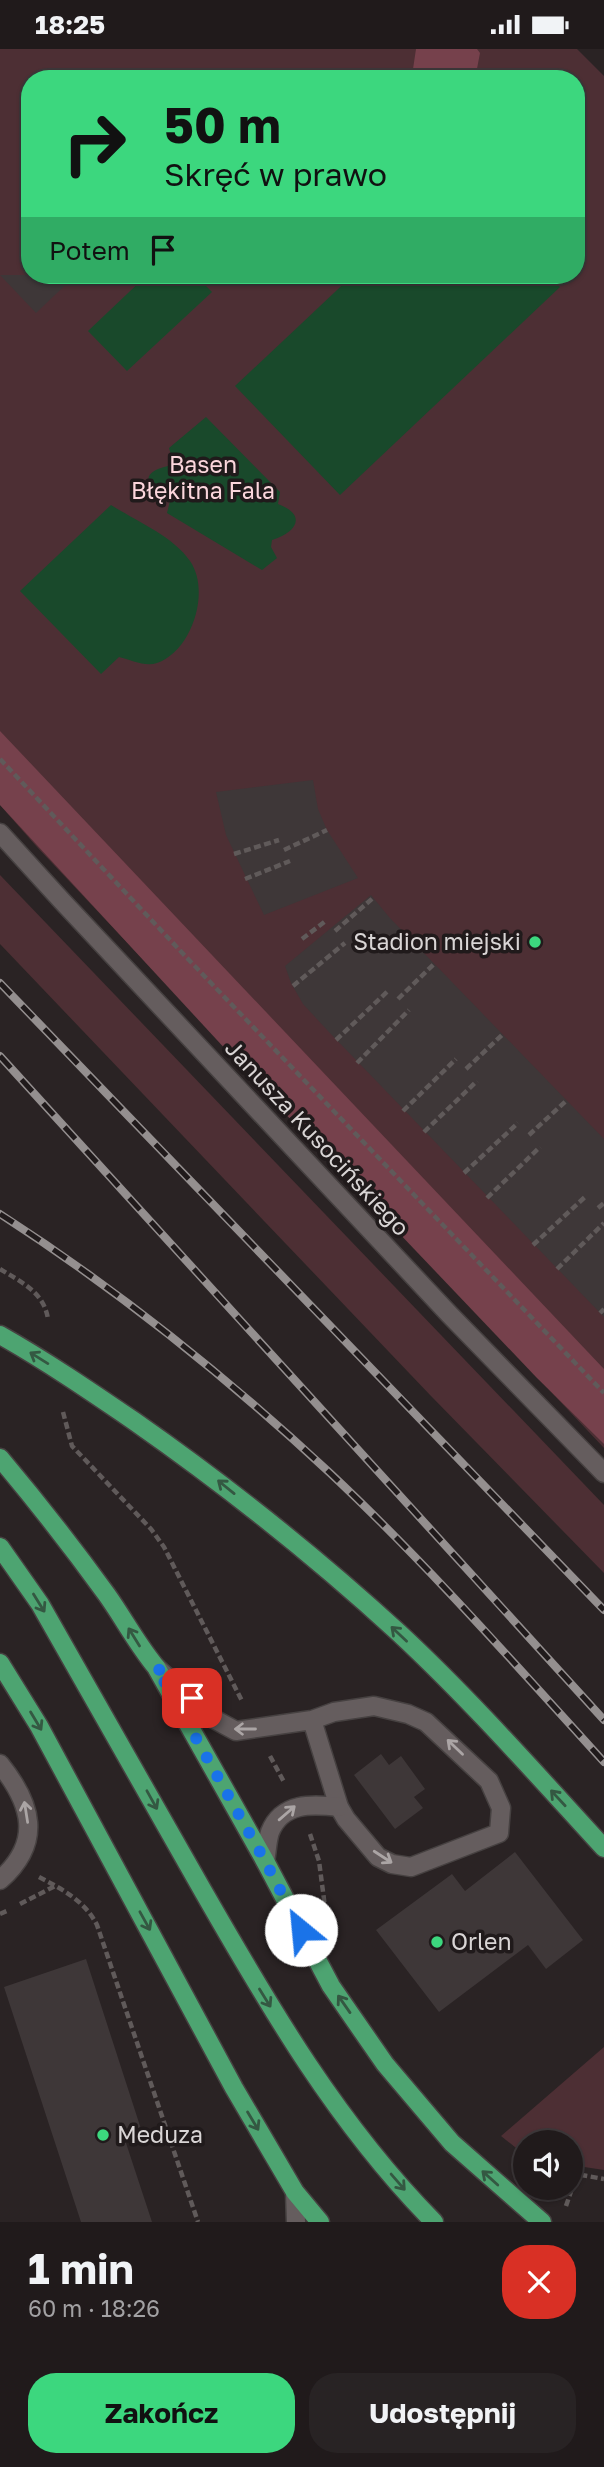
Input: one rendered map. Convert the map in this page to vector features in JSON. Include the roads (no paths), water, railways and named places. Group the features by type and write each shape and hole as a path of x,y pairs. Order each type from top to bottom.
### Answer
{"main road":[{"path":"0,1335 80,1384 210,1474 323,1567 400,1634 480,1714 604,1848"},
{"path":"0,1458 50,1518 109,1597 142,1650 156,1667 265,1861 331,1986 385,2064 452,2143 551,2219"},
{"path":"0,1547 40,1604 249,1971 307,2065 365,2145 433,2222"},
{"path":"0,1663 39,1725 234,2088 295,2192 320,2222"}],"street":[{"name":"Janusza Kusocińskiego","path":"0,833 439,1304 604,1473"},
{"path":"156,1667 212,1718 236,1731 312,1720 334,1712 374,1706 426,1721 489,1781 501,1808 499,1833 411,1867 392,1864 378,1857 339,1807 312,1720"},
{"path":"0,1764 23,1797 28,1831 14,1864 0,1880"},
{"path":"265,1861 271,1831 280,1819 296,1806 315,1804 339,1807"},
{"path":"295,2192 296,2222"}],"railway":[{"path":"0,983 604,1610"},
{"path":"0,1056 604,1720"},
{"path":"0,1214 87,1273 171,1336 252,1403 330,1473 436,1579 604,1762"}],"place":[{"name":"Stadion miejski","path":"535,942"},
{"name":"Orlen","path":"437,1942"},
{"name":"Meduza","path":"103,2135"}],"park label":[{"name":"Basen Błękitna Fala","path":"203,478"}]}
